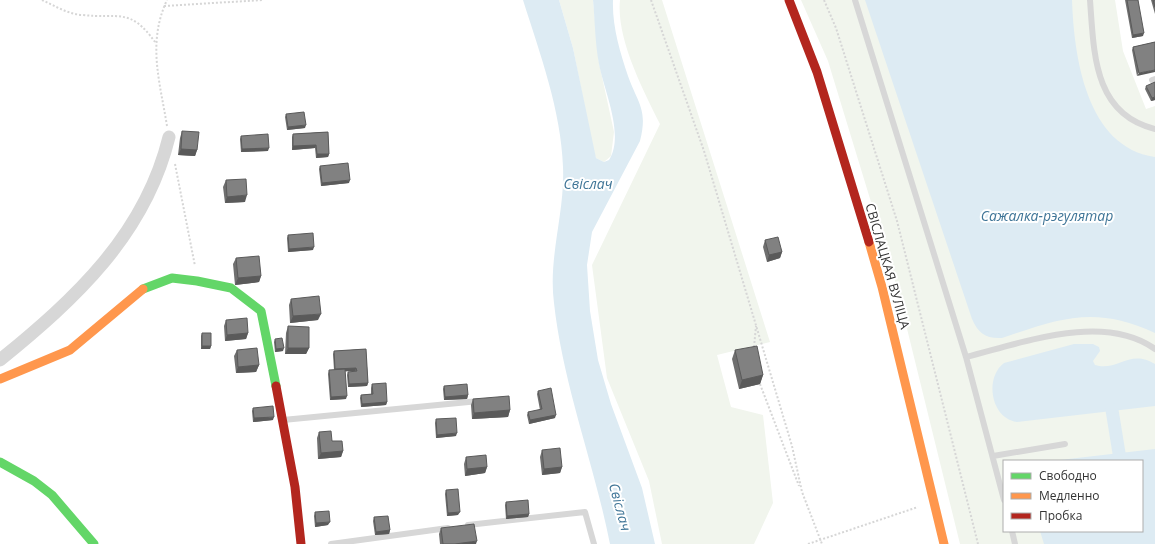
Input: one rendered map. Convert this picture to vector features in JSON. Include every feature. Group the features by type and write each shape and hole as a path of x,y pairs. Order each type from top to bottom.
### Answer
{"street":[{"name":"СВІСЛАЦКАЯ ВУЛІЦА","path":"789,0 817,72 882,287 944,544"},
{"path":"0,360 46,322 90,281 122,241 150,192 169,137"},
{"path":"0,379 70,350 140,290 172,278 197,281 231,288 261,311 295,487 301,544"},
{"path":"0,462 34,481 52,495 94,544"}],"lane":[{"path":"855,0 966,357 994,456 1003,496"},
{"path":"1090,0 1093,41 1098,67 1105,90 1115,107 1127,118 1143,126 1155,129"},
{"path":"966,357 1060,335 1088,331 1111,332 1131,337 1155,350"},
{"path":"282,420 487,400"},
{"path":"994,456 1064,444"},
{"path":"460,526 585,512 594,544"},
{"path":"331,544 452,527"},
{"path":"1012,532 1015,544"}],"path":[{"path":"42,0 65,11 82,15 126,16 144,26 156,43"},
{"path":"167,0 164,6 263,0"},
{"path":"651,0 704,151 792,446 802,492"},
{"path":"824,0 836,28 898,221 978,544"},
{"path":"754,347 756,324"},
{"path":"760,384 822,544"},
{"path":"808,544 918,507"}],"shaded area":[{"path":"559,0 593,0 599,63 614,132 611,156 604,162 596,158 594,153 573,48"},
{"path":"620,0 662,0 770,342 717,355 731,407 763,415 773,503 754,544 662,544 649,481 607,378 592,265 660,124 646,96 626,47 622,31"},
{"path":"801,0 1115,0 1123,51 1146,109 1155,106 1155,544 960,544 896,284 828,61"}],"water":[{"name":"Свіслач","path":"523,0 559,0 573,48 596,158 604,162 609,160 613,150 615,138 612,113 598,56 593,0 613,0 615,29 619,48 628,76 641,107 643,121 640,141 592,232 587,265 590,311 598,360 611,404 642,488 655,544 610,544 596,484 571,394 558,334 553,286 553,269 563,184 561,146 549,82"},
{"name":"Сажалка-рэгулятар","path":"865,0 1072,0 1076,47 1081,72 1088,96 1099,118 1113,136 1132,150 1155,157 1155,333 1134,324 1114,319 1096,317 1060,320 1002,338 987,336 977,328 972,319"},
{"path":"1074,344 1093,344 1099,347 1100,351 1093,361 1095,365 1110,366 1138,358 1155,364 1155,406 1017,422 1008,419 1001,414 993,397 992,387 998,370 1004,363"},
{"path":"1155,449 1155,544 1044,544 1040,532 1143,532 1143,460 1060,460"}],"building":[{"path":"1127,0 1138,0 1144,33 1133,35"},
{"path":"1155,42 1155,70 1139,73 1133,47"},
{"path":"1155,82 1155,97 1152,98 1146,86"},
{"path":"304,112 306,125 288,127 286,114"},
{"path":"182,131 199,132 197,150 181,149"},
{"path":"328,132 329,154 317,154 316,145 293,146 293,134"},
{"path":"268,134 269,148 242,149 241,136"},
{"path":"348,163 350,180 322,183 320,166"},
{"path":"246,179 247,195 227,197 226,180"},
{"path":"313,233 314,247 289,249 288,235"},
{"path":"778,237 782,252 769,255 765,240"},
{"path":"259,256 261,276 238,278 236,258"},
{"path":"319,296 321,314 293,316 291,299"},
{"path":"247,318 248,333 227,335 226,320"},
{"path":"288,326 309,327 309,348 288,348"},
{"path":"202,333 211,333 211,346 202,346"},
{"path":"282,338 284,348 276,349 275,339"},
{"path":"757,346 763,375 742,380 735,350"},
{"path":"257,348 259,365 238,367 237,350"},
{"path":"366,349 368,383 349,384 348,372 357,371 356,368 335,369 334,351"},
{"path":"345,369 347,396 331,397 329,370"},
{"path":"386,383 387,402 362,404 361,395 373,394 372,384"},
{"path":"467,384 468,395 445,397 444,386"},
{"path":"551,388 556,415 530,420 528,412 542,409 538,391"},
{"path":"509,396 510,410 474,413 473,399"},
{"path":"273,406 274,417 254,418 253,408"},
{"path":"456,418 457,433 437,435 436,419"},
{"path":"331,431 332,441 342,441 343,451 321,453 319,432"},
{"path":"560,448 562,467 544,469 542,450"},
{"path":"486,455 487,467 467,469 466,457"},
{"path":"458,489 460,512 448,513 446,490"},
{"path":"528,500 529,514 507,516 506,502"},
{"path":"329,511 330,522 316,523 315,512"},
{"path":"388,516 390,530 376,532 374,517"},
{"path":"474,524 477,541 443,544 441,528"}],"waterway":[{"path":"1112,410 1119,453"}],"traffic: fast":[{"path":"143,289 172,278 197,281 231,288 261,311 276,386"},
{"path":"0,462 34,481 52,495 94,544"}],"traffic: slow":[{"path":"869,242 882,287 944,544"},
{"path":"0,379 70,350 143,289"}],"traffic: jam":[{"path":"789,0 817,72 869,242"},
{"path":"276,386 295,487 301,544"}]}
